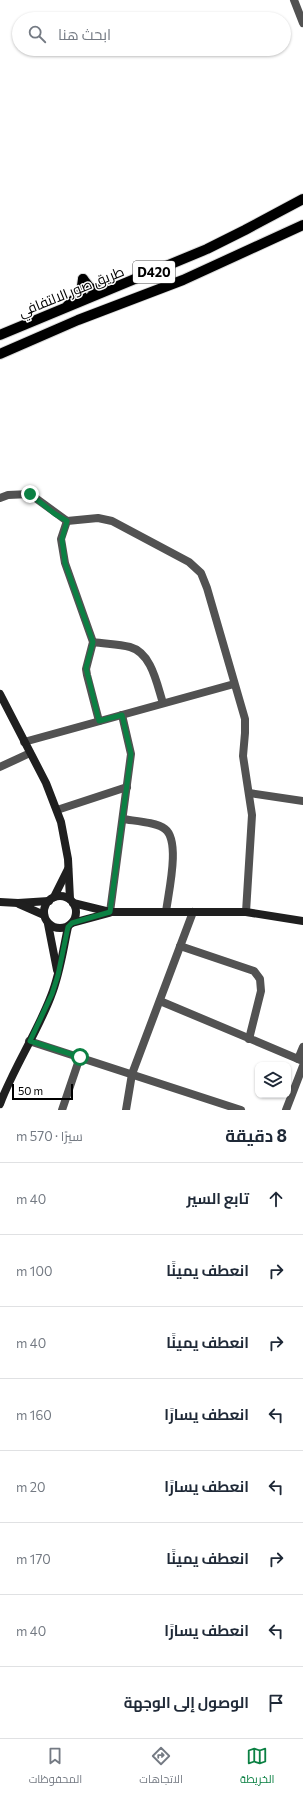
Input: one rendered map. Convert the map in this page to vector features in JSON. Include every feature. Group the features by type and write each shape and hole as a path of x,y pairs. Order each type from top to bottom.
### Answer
{"main road":[{"name":"طريق صور الالتفافي","path":"0,335 157,270 245,230 303,199"},
{"name":"D420","path":"0,354 78,320 183,280 303,225"},
{"path":"44,317 72,302 81,293 83,279 90,288 97,290 141,272 157,270"}],"street":[{"path":"294,0 303,23"},
{"path":"0,498 8,495 30,494 55,514 67,521 98,518 112,521 194,565 201,573 206,583 245,719 246,733 243,756 250,792 252,815 246,912"},
{"path":"67,521 62,539 65,563 93,642 86,668 99,721"},
{"path":"93,642 131,647 140,652 146,658 153,670 163,703"},
{"path":"24,742 234,684"},
{"path":"0,694 46,783 57,810 64,833 72,901 76,913 70,925 58,975 49,1002 8,1082 0,1104"},
{"path":"110,912 131,754 122,715"},
{"path":"0,767 30,753"},
{"path":"57,810 126,787"},
{"path":"250,792 303,801"},
{"path":"123,819 159,826 169,833 174,849 166,912"},
{"path":"58,975 48,924 44,915 45,907 52,899 68,868"},
{"path":"0,902 18,903 52,899 60,896 110,912 246,912 303,921"},
{"path":"18,903 44,915"},
{"path":"48,924 56,928 110,912"},
{"path":"126,1110 132,1074 193,912"},
{"path":"180,946 254,970 260,979 261,990 249,1038"},
{"path":"160,1001 302,1062"},
{"path":"30,1041 238,1109"},
{"path":"286,1110 302,1062 303,1047"},
{"path":"62,1110 80,1057"}],"route":[{"path":"30,494 55,514 67,521 62,539 65,563 93,642 91,655 86,668 99,721 122,715 131,754 110,912 72,923 68,927 58,975 52,994 30,1041 80,1057"}]}
